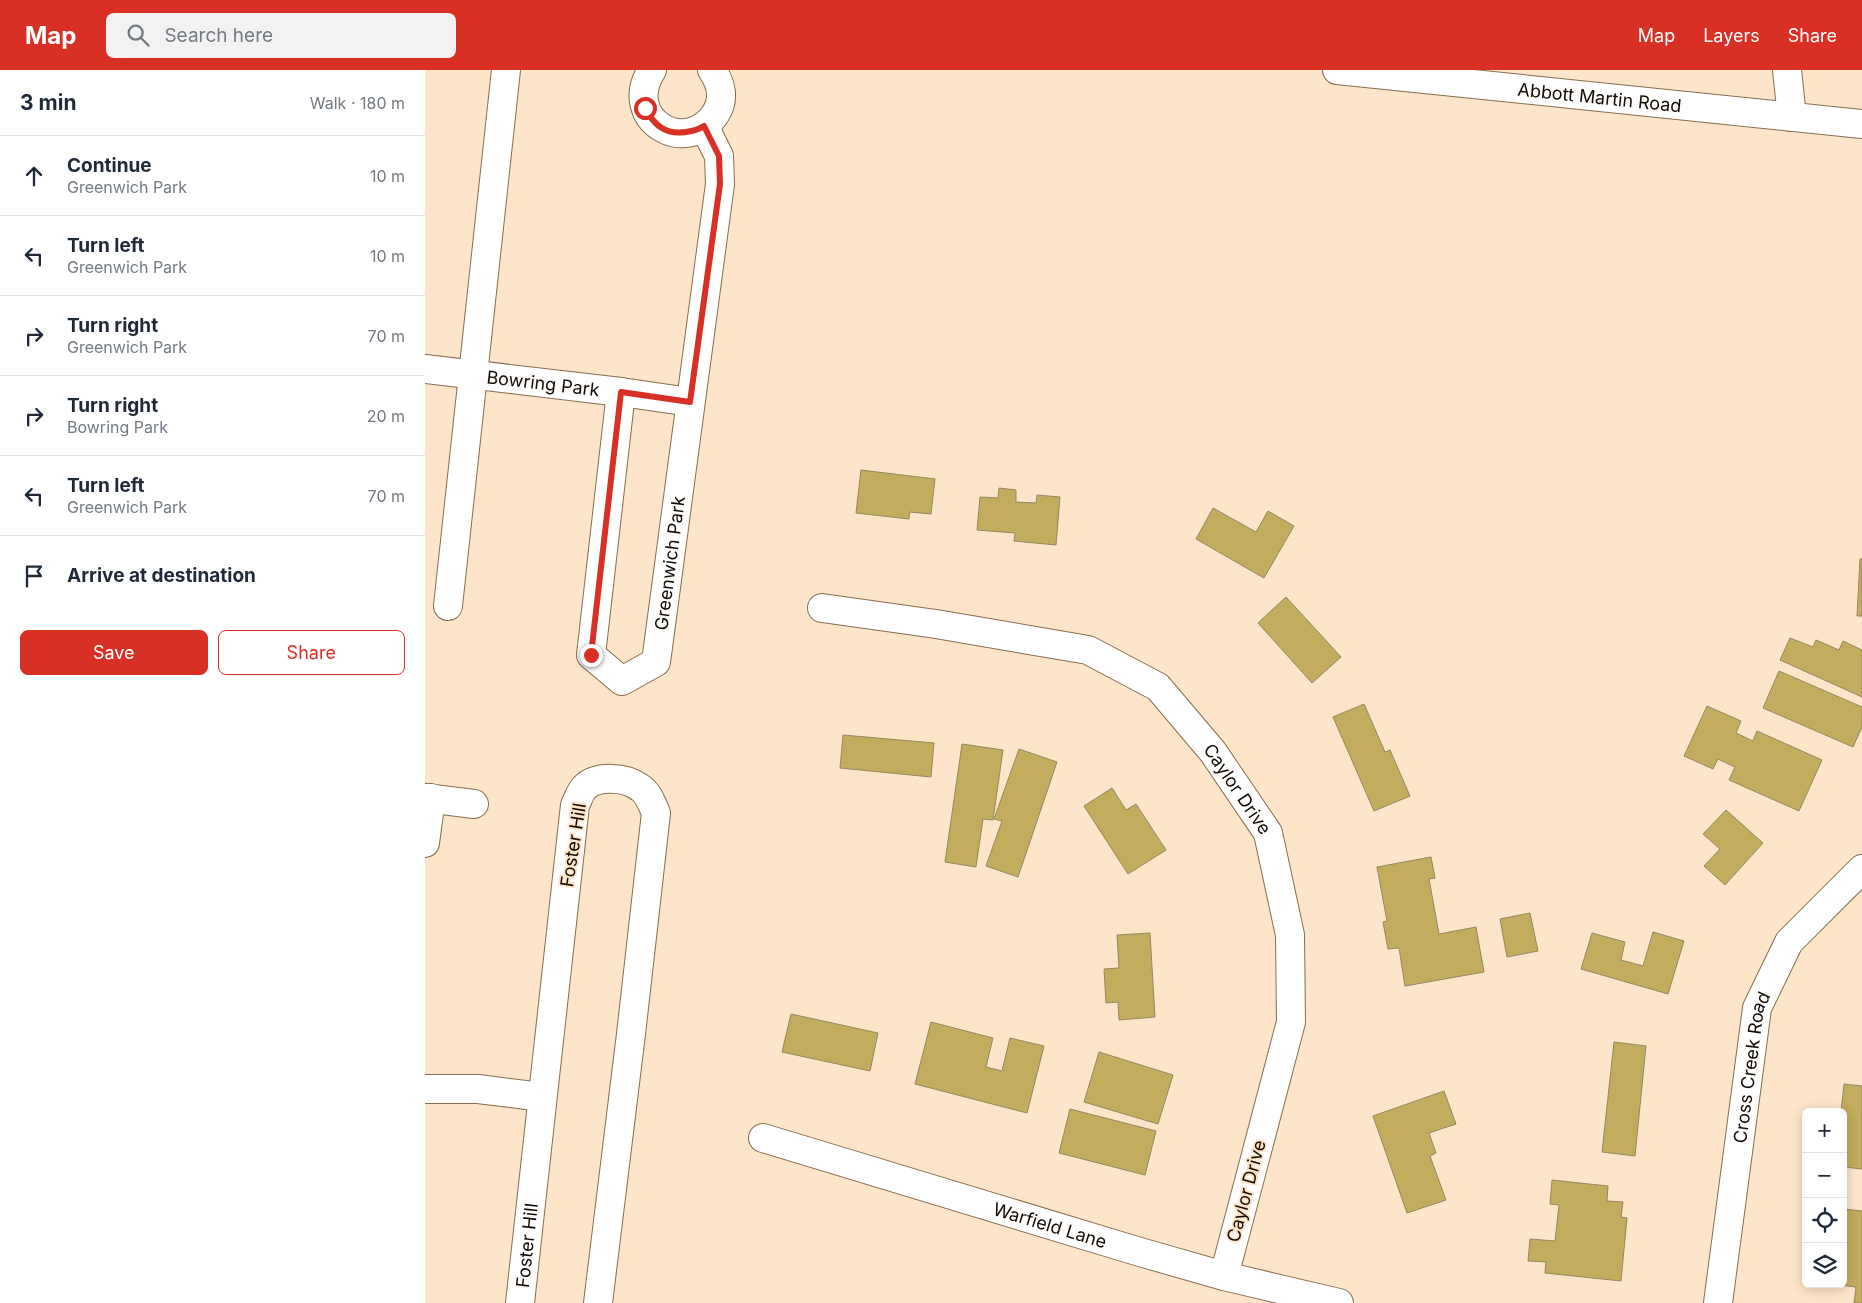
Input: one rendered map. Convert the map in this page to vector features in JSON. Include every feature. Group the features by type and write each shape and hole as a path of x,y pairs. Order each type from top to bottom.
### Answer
{"street":[{"path":"448,606 506,70"},
{"path":"652,70 646,80 643,94 645,108 650,118 661,128 675,133 699,130 710,123 719,108 721,92 718,79 712,70"},
{"name":"Abbott Martin Road","path":"1337,70 1862,124"},
{"path":"1787,70 1792,117"},
{"name":"Greenwich Park","path":"621,392 591,655 622,681 656,662 720,184 719,156 704,126"},
{"name":"Bowring Park","path":"425,369 690,402"},
{"name":"Caylor Drive","path":"822,608 936,624 1088,650 1159,687 1213,752 1268,833 1290,935 1291,1022 1224,1276"},
{"name":"Foster Hill","path":"520,1303 541,1097 575,805 583,789 591,782 621,780 639,786 646,793 656,813 598,1303"},
{"path":"425,843 428,798 474,804"},
{"name":"Cross Creek Road","path":"1718,1303 1757,1008 1789,942 1862,869"},
{"path":"425,1089 478,1089 541,1097"},
{"name":"Warfield Lane","path":"763,1138 1140,1252 1224,1276 1339,1303"}],"building":[{"path":"861,470 935,479 931,514 910,512 909,519 856,513"},
{"path":"999,488 1016,490 1016,502 1036,503 1037,495 1060,497 1056,545 1014,541 1015,533 977,530 980,497 998,498"},
{"path":"1213,508 1256,532 1268,511 1294,526 1264,578 1196,539"},
{"path":"1860,559 1862,559 1862,616 1857,616"},
{"path":"1286,597 1341,657 1312,683 1258,623"},
{"path":"1790,638 1813,647 1816,640 1839,650 1843,641 1862,650 1862,697 1780,660"},
{"path":"1779,671 1862,707 1862,727 1853,747 1763,708"},
{"path":"1364,704 1385,752 1390,750 1410,796 1374,811 1333,717"},
{"path":"1707,706 1741,721 1736,733 1753,741 1757,731 1822,760 1799,811 1729,780 1735,767 1718,759 1713,769 1684,756"},
{"path":"843,735 934,743 931,777 840,768"},
{"path":"962,744 1003,750 993,820 983,819 976,867 945,862"},
{"path":"1019,749 1057,762 1018,877 986,866 1002,821 994,819"},
{"path":"1112,788 1126,810 1136,804 1166,850 1128,874 1084,806"},
{"path":"1726,810 1763,843 1725,885 1704,866 1720,849 1703,834"},
{"path":"1431,857 1435,878 1429,879 1439,934 1476,927 1484,972 1405,986 1399,948 1388,949 1383,922 1387,921 1377,867"},
{"path":"1530,913 1538,951 1507,957 1500,919"},
{"path":"1653,932 1684,941 1668,994 1581,969 1592,933 1625,942 1621,960 1643,966"},
{"path":"1150,933 1155,1017 1119,1020 1118,1002 1106,1003 1104,969 1119,968 1117,935"},
{"path":"791,1014 878,1033 870,1071 782,1052"},
{"path":"931,1022 993,1038 986,1067 1002,1071 1010,1038 1044,1046 1027,1113 915,1084"},
{"path":"1614,1042 1646,1046 1635,1156 1602,1152"},
{"path":"1099,1052 1173,1075 1158,1124 1084,1102"},
{"path":"1844,1084 1862,1086 1862,1169 1847,1167 1847,1108 1841,1108"},
{"path":"1444,1091 1456,1124 1429,1133 1436,1153 1430,1156 1446,1200 1407,1213 1373,1116"},
{"path":"1070,1109 1156,1131 1145,1175 1059,1153"},
{"path":"1552,1180 1608,1186 1607,1201 1623,1202 1621,1217 1627,1218 1621,1281 1545,1273 1546,1262 1528,1261 1530,1239 1555,1241 1559,1205 1550,1204"},
{"path":"1847,1209 1862,1211 1862,1303 1854,1303 1856,1287 1847,1286"}],"route":[{"path":"591,655 621,392 690,402 720,184 719,156 704,126 699,130 675,133 661,128 650,118 645,108"}]}
